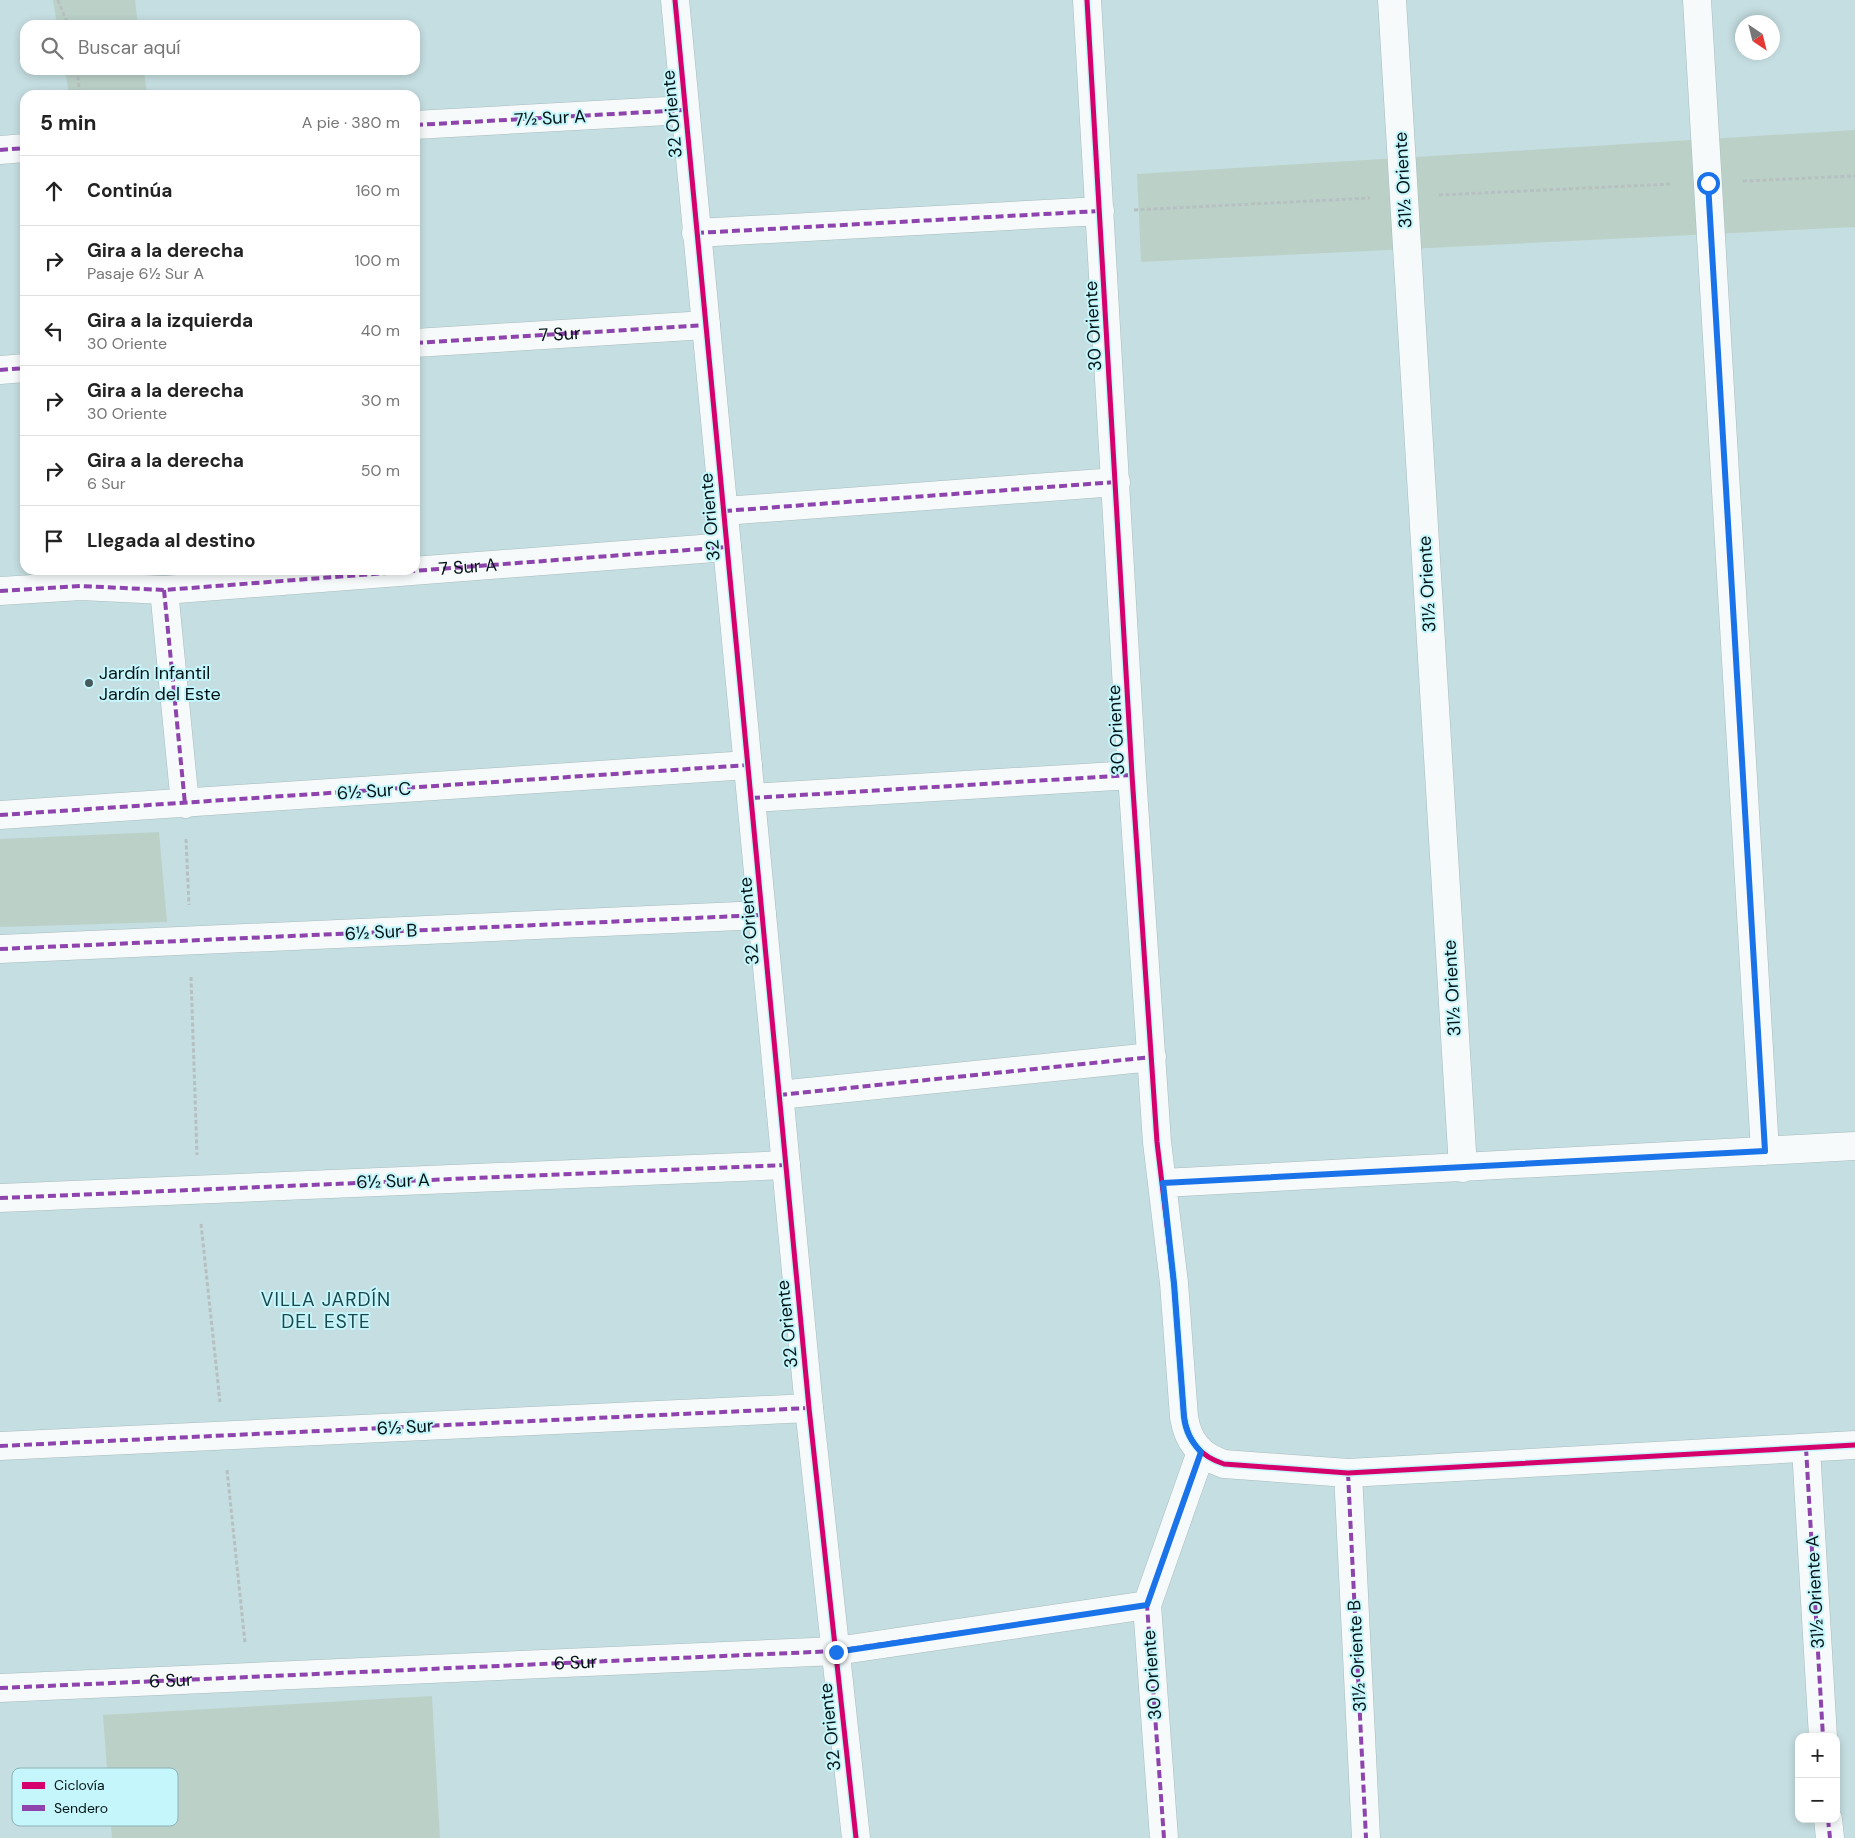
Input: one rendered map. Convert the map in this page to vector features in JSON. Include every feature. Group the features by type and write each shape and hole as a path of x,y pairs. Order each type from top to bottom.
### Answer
{"street":[{"name":"32 Oriente","path":"675,0 809,1408 856,1838"},
{"name":"30 Oriente","path":"1087,0 1132,775 1157,1142 1174,1284 1184,1417 1186,1430 1192,1442 1201,1452 1147,1605 1164,1838"},
{"name":"31½ Oriente","path":"1392,0 1462,1168"},
{"path":"1697,0 1765,1151"},
{"name":"7½ Sur A","path":"420,126 685,110"},
{"path":"0,150 20,148"},
{"path":"696,233 1100,211"},
{"name":"7 Sur","path":"420,343 706,325"},
{"path":"0,370 20,368"},
{"path":"724,511 1116,482"},
{"name":"7 Sur A","path":"420,570 727,547"},
{"name":"7 Sur A","path":"0,591 81,586 164,590 360,575"},
{"path":"164,590 185,804"},
{"name":"6½ Sur C","path":"0,815 748,765"},
{"path":"752,798 1132,775"},
{"name":"6½ Sur B","path":"0,949 762,916"},
{"path":"779,1095 1152,1057"},
{"path":"1163,1183 1855,1146"},
{"name":"6½ Sur A","path":"0,1198 786,1165"},
{"name":"6½ Sur","path":"0,1446 809,1408"},
{"path":"1201,1452 1212,1460 1224,1464 1348,1473 1855,1445"},
{"name":"31½ Oriente A","path":"1806,1448 1823,1733"},
{"name":"31½ Oriente B","path":"1348,1473 1366,1838"},
{"name":"6 Sur","path":"0,1688 836,1652 1147,1605"},
{"path":"1828,1823 1830,1838"}],"path":[{"path":"58,0 66,20"},
{"path":"78,75 79,90"},
{"path":"1100,211 1855,176"},
{"path":"185,804 198,1190"}],"green space":[{"path":"53,0 135,0 137,20 56,20"},
{"path":"66,75 145,75 146,90 68,90"},
{"path":"1855,130 1855,227 1141,262 1137,174"},
{"path":"159,832 167,922 0,927 0,839"},
{"path":"432,1696 440,1838 112,1838 111,1826 178,1826 178,1768 107,1768 103,1715"}],"marked path":[{"path":"420,125 685,110"},
{"path":"0,150 20,148"},
{"path":"696,233 1100,211"},
{"path":"420,343 706,325"},
{"path":"0,370 20,368"},
{"path":"724,511 1116,482"},
{"path":"420,570 727,547"},
{"path":"0,591 81,586 164,590 360,575"},
{"path":"164,590 185,804"},
{"path":"0,815 748,765"},
{"path":"752,798 1132,775"},
{"path":"0,949 762,915"},
{"path":"779,1095 1152,1057"},
{"path":"0,1198 786,1165"},
{"path":"0,1446 809,1408"},
{"path":"1806,1448 1823,1733"},
{"path":"1164,1838 1147,1605 1201,1452"},
{"path":"1348,1473 1366,1838"},
{"path":"0,1688 836,1651 1147,1605"},
{"path":"1828,1823 1830,1838"}],"cycle path":[{"path":"675,0 809,1408 856,1838"},
{"path":"1087,0 1132,775 1157,1142 1174,1283 1184,1417 1192,1441 1208,1457 1224,1464 1348,1473 1855,1445"}],"place":[{"name":"Jardín Infantil Jardín del Este","path":"89,683"}],"district":[{"name":"VILLA JARDÍN DEL ESTE","path":"326,1310"}],"route":[{"path":"836,1652 1147,1605 1201,1452 1192,1442 1186,1430 1184,1417 1174,1284 1163,1183 1765,1151 1708,183"}]}
